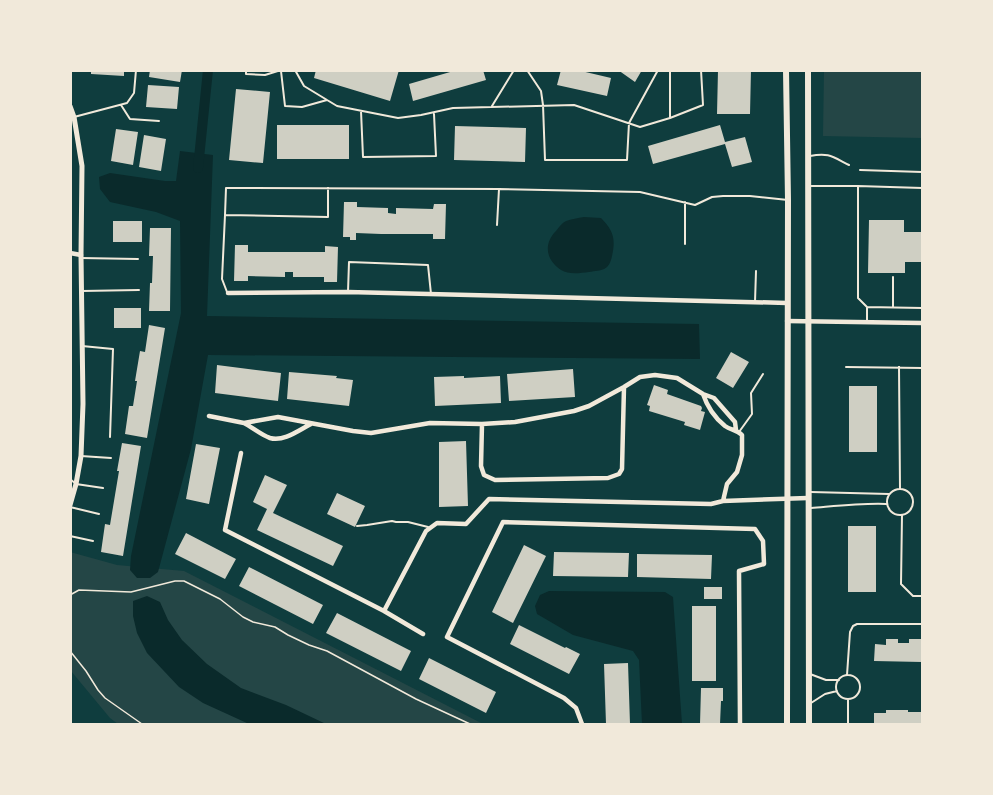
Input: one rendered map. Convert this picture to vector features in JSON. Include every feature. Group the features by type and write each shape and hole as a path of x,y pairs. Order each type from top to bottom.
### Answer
{"main road":[{"path":"786,70 788,200 787,724"},
{"path":"808,70 809,724"}],"street":[{"path":"70,106 82,166 83,404 81,456 70,506"},
{"path":"70,253 81,256"},
{"path":"228,293 348,292 787,303"},
{"path":"787,321 922,323"},
{"path":"244,423 278,417 371,433 430,423 515,422 589,406 640,376 655,375 677,378 714,398 735,422 742,435 742,456 737,472 727,484 723,501"},
{"path":"482,424 484,475 495,480 608,478 619,474 622,469 624,387"},
{"path":"703,394 707,405 726,427 738,431"},
{"path":"209,416 244,423 269,438 290,435 313,423"},
{"path":"241,453 225,530 384,611 423,634"},
{"path":"384,611 426,531 437,523 466,524 489,499 711,504 723,501 787,500 808,495"},
{"path":"582,724 576,708 564,698 447,637 503,522 754,530 763,541 764,564 740,571 740,724"}],"lane":[{"path":"74,117 128,103 134,93 136,70"},
{"path":"246,70 246,74 265,75 281,70 285,106 302,107 327,100"},
{"path":"294,70 304,86 337,106 398,118 453,108 574,105 640,127 703,105 701,70"},
{"path":"491,106 514,70"},
{"path":"527,70 541,91 545,160 627,160 629,123 657,70"},
{"path":"670,70 670,118"},
{"path":"121,105 130,119 159,120"},
{"path":"361,111 363,157 436,156 434,112"},
{"path":"808,157 822,153 849,165"},
{"path":"860,170 922,172"},
{"path":"808,186 922,188"},
{"path":"858,186 858,298 867,307 922,308"},
{"path":"228,293 222,279 226,188 640,192 695,205 712,197 723,196 788,200"},
{"path":"225,215 327,217 328,188"},
{"path":"497,225 499,189"},
{"path":"684,244 685,202"},
{"path":"81,256 138,259"},
{"path":"348,292 349,262 428,265 431,294"},
{"path":"755,302 756,271"},
{"path":"893,277 893,307"},
{"path":"82,291 139,290"},
{"path":"867,307 867,322"},
{"path":"82,346 113,349 110,437"},
{"path":"846,367 922,368"},
{"path":"899,367 900,489"},
{"path":"738,431 752,414 751,393 763,374"},
{"path":"81,456 111,458"},
{"path":"70,479 76,484 103,488"},
{"path":"900,489 907,491 913,502 910,511 902,514 894,513 887,504 892,491 900,489"},
{"path":"808,495 890,494"},
{"path":"808,508 871,503 887,504"},
{"path":"70,506 99,514"},
{"path":"902,514 901,584 913,596 922,596"},
{"path":"357,526 392,521 408,522 431,528"},
{"path":"70,536 93,541"},
{"path":"847,675 850,632 853,626 857,624 922,624"},
{"path":"809,674 826,680 839,680"},
{"path":"844,675 857,678 861,687 857,695 848,699 840,695 836,686 844,675"},
{"path":"809,704 825,694 837,691"},
{"path":"848,699 848,724"}],"path":[{"path":"70,595 79,590 131,592 175,581 184,581 220,599 253,622 275,627 327,651 416,699 470,724"},
{"path":"70,651 105,698 142,724"}],"shaded area":[{"path":"824,71 922,71 922,138 823,136"},
{"path":"180,151 213,155 207,316 699,324 700,359 208,355 191,449 158,572 150,578 137,578 130,570 131,556 181,313 180,221 156,212 110,202 100,189 99,177 110,173 176,181"},
{"path":"584,217 601,218 608,226 613,239 611,261 601,270 564,272 549,257 549,241 565,222"},
{"path":"70,552 117,565 184,571 483,724 118,724 110,718 71,671"},
{"path":"549,591 665,592 673,597 682,724 642,724 639,660 633,651 573,635 537,614 535,606 540,595"},
{"path":"147,596 160,602 168,620 182,640 207,664 241,688 286,705 326,724 249,724 203,703 179,687 147,653 137,633 133,616 133,601"}],"building":[{"path":"91,70 124,70 124,76 91,74"},
{"path":"150,70 182,70 180,82 149,77"},
{"path":"316,70 399,70 390,101 314,78"},
{"path":"457,70 483,70 486,80 413,101 409,84"},
{"path":"561,70 577,70 611,78 607,96 557,85"},
{"path":"618,70 642,70 635,82"},
{"path":"718,70 751,70 750,114 717,114"},
{"path":"148,85 179,87 177,109 146,107"},
{"path":"236,89 270,92 263,163 229,160"},
{"path":"277,125 349,125 349,159 277,159"},
{"path":"720,125 725,142 745,137 752,162 732,167 725,144 653,164 648,146"},
{"path":"455,126 526,128 525,162 454,160"},
{"path":"116,129 138,132 133,165 111,161"},
{"path":"144,135 166,139 161,171 139,167"},
{"path":"344,202 357,202 357,207 388,208 388,213 396,214 396,208 433,209 434,204 446,204 445,239 433,239 433,234 356,233 356,240 350,240 350,237 343,237"},
{"path":"869,220 904,220 904,232 922,232 922,262 905,262 905,273 868,273"},
{"path":"113,221 142,221 142,242 113,242"},
{"path":"150,228 171,228 170,311 149,311 153,256 149,256"},
{"path":"235,245 248,245 248,252 325,252 325,246 338,247 337,282 324,282 324,277 293,277 293,272 285,272 285,277 248,276 248,281 234,281"},
{"path":"114,308 141,308 141,328 114,328"},
{"path":"149,325 165,328 147,438 125,434 129,406 133,406 140,351 145,352"},
{"path":"731,352 749,362 733,388 716,378"},
{"path":"217,365 281,373 278,401 215,393"},
{"path":"573,369 575,397 509,401 507,374"},
{"path":"289,372 337,376 336,378 353,380 349,406 287,399"},
{"path":"464,376 464,378 500,376 501,403 435,406 434,377"},
{"path":"654,385 668,390 667,394 701,406 701,411 705,412 700,430 684,425 685,422 649,411 650,406 647,405"},
{"path":"849,386 877,386 877,452 849,452"},
{"path":"466,441 468,506 439,507 439,442"},
{"path":"122,443 141,446 123,556 101,552 105,524 110,525"},
{"path":"196,444 220,448 209,504 186,499"},
{"path":"265,475 287,485 273,513 343,546 333,566 257,530 267,509 253,502"},
{"path":"337,493 365,506 355,527 327,514"},
{"path":"848,526 876,526 876,592 848,592"},
{"path":"186,533 236,559 225,579 175,554"},
{"path":"524,545 546,556 513,623 492,612"},
{"path":"554,552 629,553 628,577 553,576"},
{"path":"637,554 712,555 711,579 637,577"},
{"path":"249,567 323,605 313,624 239,586"},
{"path":"704,587 722,587 722,599 704,599"},
{"path":"692,606 716,606 716,681 692,681"},
{"path":"337,613 411,651 401,671 326,633"},
{"path":"519,625 580,654 569,674 510,644"},
{"path":"886,639 898,639 898,643 909,643 909,639 922,639 922,662 874,661 875,644 886,645"},
{"path":"429,658 496,692 486,713 419,679"},
{"path":"628,663 630,724 606,724 604,664"},
{"path":"701,688 723,688 720,724 700,724"},
{"path":"886,710 922,712 922,724 874,724 874,713 886,713"}],"waterway":[{"path":"198,168 208,70"}]}
